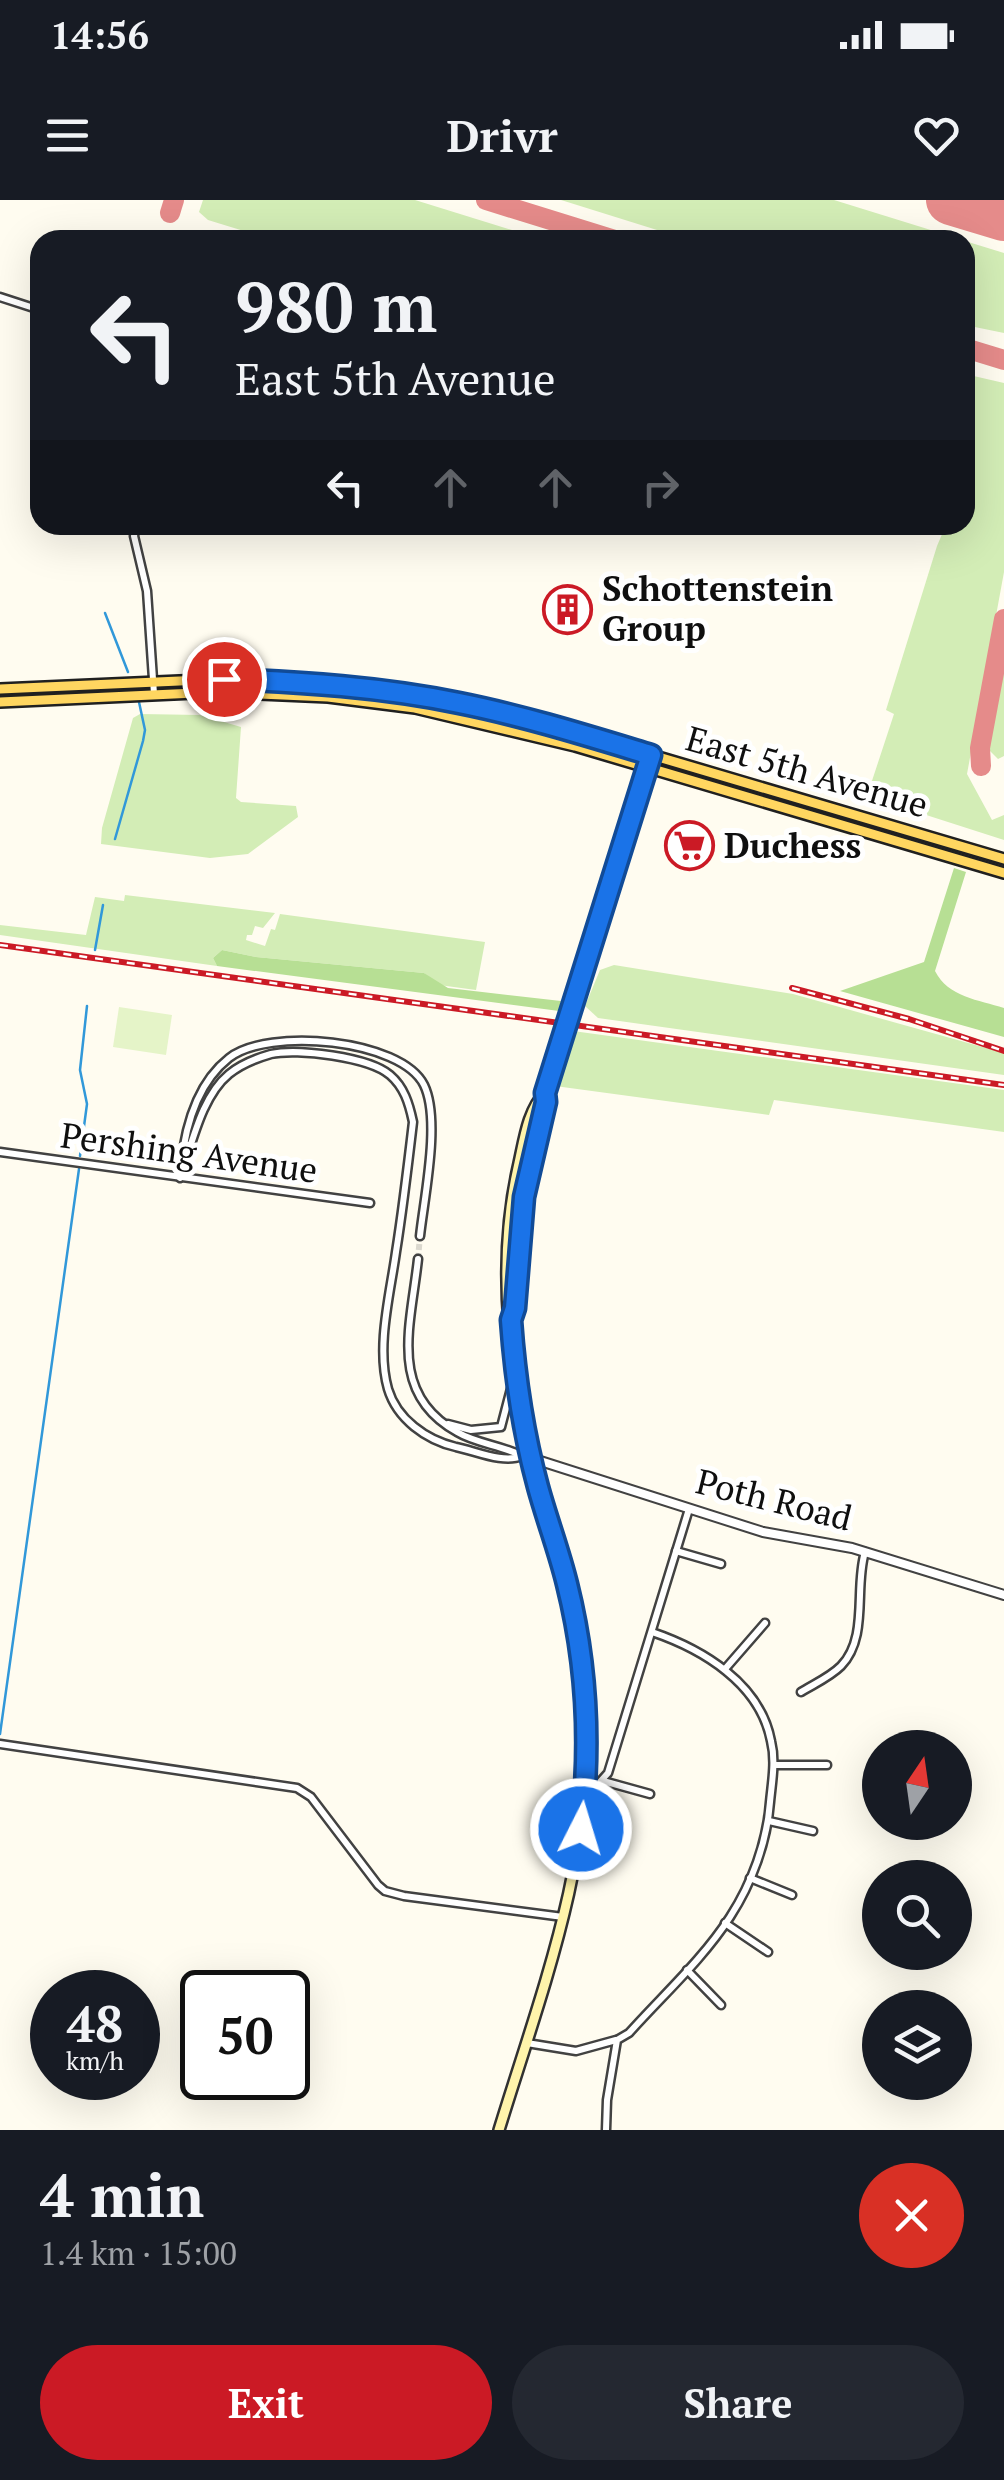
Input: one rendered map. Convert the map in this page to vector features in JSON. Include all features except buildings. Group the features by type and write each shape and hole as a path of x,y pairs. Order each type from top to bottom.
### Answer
{"main road":[{"name":"East 5th Avenue","path":"0,689 154,681 270,681 420,696 529,720 1004,859"},
{"name":"East 5th Avenue","path":"0,702 274,693 401,706 498,726 1004,874"},
{"path":"499,2130 563,1918 580,1838 586,1726 580,1654 567,1584 527,1457 514,1370 505,1290 511,1212 526,1133 538,1100 545,1093 651,755"}],"street":[{"path":"0,298 30,307"},
{"path":"134,535 150,610 154,694"},
{"path":"180,1178 184,1140 197,1102 204,1085 230,1056 245,1048 294,1039 375,1051 396,1057 412,1068 430,1102 420,1236"},
{"path":"180,1178 215,1090 229,1074 251,1062 288,1052 367,1063 386,1071 409,1102 412,1122 387,1316 384,1365 388,1392 401,1414 434,1439 511,1461 527,1457"},
{"name":"Pershing Avenue","path":"0,1152 370,1203"},
{"path":"418,1259 409,1378 428,1412 459,1434 527,1457"},
{"path":"444,1423 472,1430 501,1427 514,1370"},
{"name":"Poth Road","path":"527,1457 774,1535 865,1552 1004,1595"},
{"path":"604,1781 690,1508"},
{"path":"676,1551 721,1564"},
{"path":"801,1692 836,1671 850,1653 856,1636 865,1552"},
{"path":"725,1668 765,1623"},
{"path":"526,2042 576,2051 617,2040 629,2032 726,1923 750,1878 768,1821 774,1765 767,1726 725,1668 695,1649 652,1632"},
{"path":"0,1744 302,1789 385,1891 563,1918"},
{"path":"774,1765 827,1765"},
{"path":"585,1785 604,1781 650,1794"},
{"path":"768,1821 812,1832"},
{"path":"750,1878 792,1895"},
{"path":"726,1923 768,1952"},
{"path":"686,1970 722,2004"},
{"path":"606,2130 617,2040"}],"green space":[{"path":"203,200 415,200 512,230 240,230 208,220 199,212"},
{"path":"561,200 834,200 931,230 657,230"},
{"path":"975,244 1004,253 1004,333 975,327"},
{"path":"975,376 1004,383 1004,572 967,774 992,820 1004,815 1004,840 867,796 894,714 886,710 942,535 975,535"},
{"path":"1004,669 1004,756 998,759 989,750"},
{"path":"140,714 200,715 241,727 236,798 241,802 296,806 298,817 248,854 210,858 101,844 133,718"},
{"path":"954,868 966,872 935,971 956,992 1004,1008 1004,1037 840,991 924,962"},
{"path":"125,895 275,913 263,928 255,926 252,935 247,935 246,940 265,946 280,914 485,942 476,990 439,985 424,973 256,957 222,950 213,958 217,966 0,935 0,925 86,935 95,897 124,901"},
{"path":"222,950 256,957 424,973 448,988 561,1001 559,1011 217,966 213,958"},
{"path":"614,965 793,994 1004,1053 1004,1075 598,1018 585,1006 600,970"},
{"path":"119,1007 172,1015 166,1055 113,1047"},
{"path":"573,1031 1004,1090 1004,1132 774,1100 769,1115 555,1086"}],"waterway":[{"path":"105,613 128,672"},
{"path":"115,839 145,730 139,702"},
{"path":"95,950 103,905"},
{"path":"80,1156 87,1104 80,1070 87,1006"},
{"path":"0,1734 79,1169"}],"taxiway":[{"path":"170,213 174,200"},
{"path":"486,200 583,230"},
{"path":"970,206 1004,213"},
{"path":"975,351 1004,360"},
{"path":"981,766 980,748 1004,619"}],"runway":[{"path":"951,200 1004,216"}],"tunnel":[{"path":"418,1259 420,1236"}],"railway":[{"path":"0,945 1004,1085"},
{"path":"792,988 909,1019 1004,1051"}],"place":[{"name":"Schottenstein Group","path":"567,609"},
{"name":"Duchess","path":"689,846"}],"route":[{"path":"224,679 330,685 422,696 515,716 651,755 545,1093 524,1197 511,1320 520,1410 567,1584 580,1654 586,1726 581,1829"}]}
